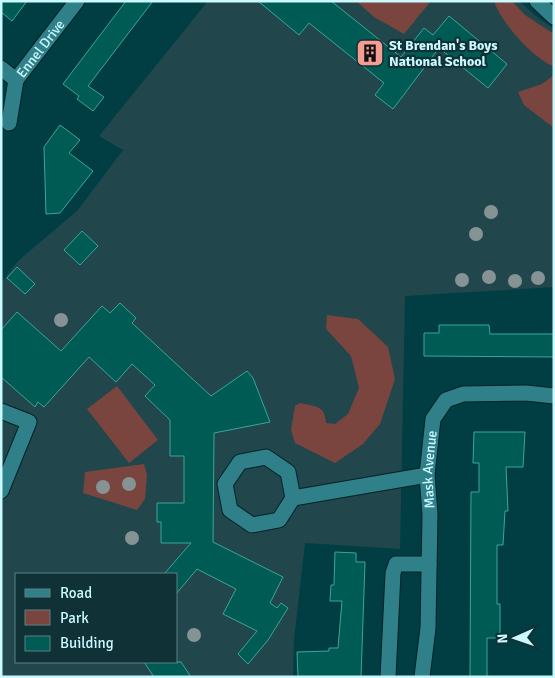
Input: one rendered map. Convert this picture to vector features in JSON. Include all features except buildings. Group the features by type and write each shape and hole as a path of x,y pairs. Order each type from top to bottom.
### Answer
{"street":[{"name":"Ennel Drive","path":"1,68 16,80 77,1"},
{"path":"536,1 554,17"},
{"path":"9,123 16,80"},
{"name":"Mask Avenue","path":"422,677 428,628 430,514 427,475 433,419 446,400 463,394 526,393 554,396"},
{"path":"1,412 29,422 1,491"},
{"path":"293,498 288,472 266,457 240,462 226,484 230,510 252,525 279,520 293,498 427,475"},
{"path":"388,677 393,574 396,564 429,564"}],"shaded area":[{"path":"208,1 520,1 533,14 554,29 554,287 405,296 400,549 305,543 294,640 293,677 1,677 1,283 18,261 77,211 123,150 99,136"}],"green space":[{"path":"356,1 431,1 404,34 374,17"},
{"path":"494,1 512,1 525,15 554,34 554,66 537,56 519,39 503,19"},
{"path":"554,75 554,128 524,105 518,92 542,84"},
{"path":"327,315 358,319 388,347 395,379 380,424 363,444 335,463 295,443 291,430 295,406 300,403 315,406 324,413 326,423 335,424 348,414 359,388 351,356 326,329"},
{"path":"117,386 158,440 129,463 87,409"},
{"path":"144,464 147,475 145,499 137,510 83,493 85,472"}],"place":[{"name":"St Brendan's Boys National School","path":"370,53"}]}
